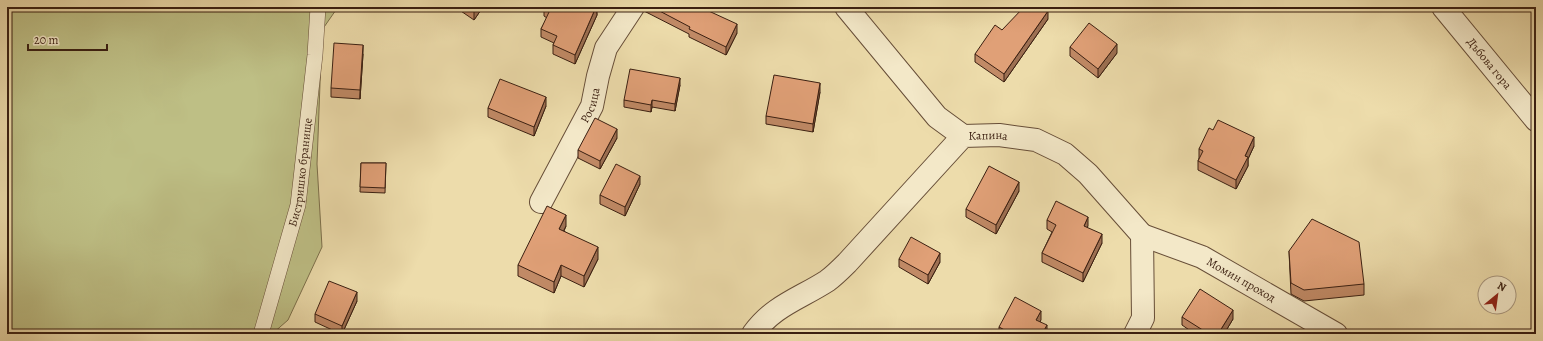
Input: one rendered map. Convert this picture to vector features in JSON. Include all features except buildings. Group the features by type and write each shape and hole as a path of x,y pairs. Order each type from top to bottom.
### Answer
{"street":[{"name":"Росица","path":"541,202 592,106 606,48 633,7"},
{"path":"847,7 937,117 963,136"},
{"name":"Дъбова гора","path":"1443,7 1536,120"},
{"name":"Капина","path":"753,334 761,323 778,308 828,280 847,262 963,136 999,135 1036,140 1065,154 1088,174 1142,235"},
{"path":"1135,334 1143,318 1142,235"},
{"name":"Момин проход","path":"1142,235 1202,257 1336,334"}],"lane":[{"name":"Бистришко бранище","path":"261,334 298,205 315,55 318,7"}],"green space":[{"path":"7,7 338,7 322,30 317,164 322,247 288,320 272,334 7,334"}]}
